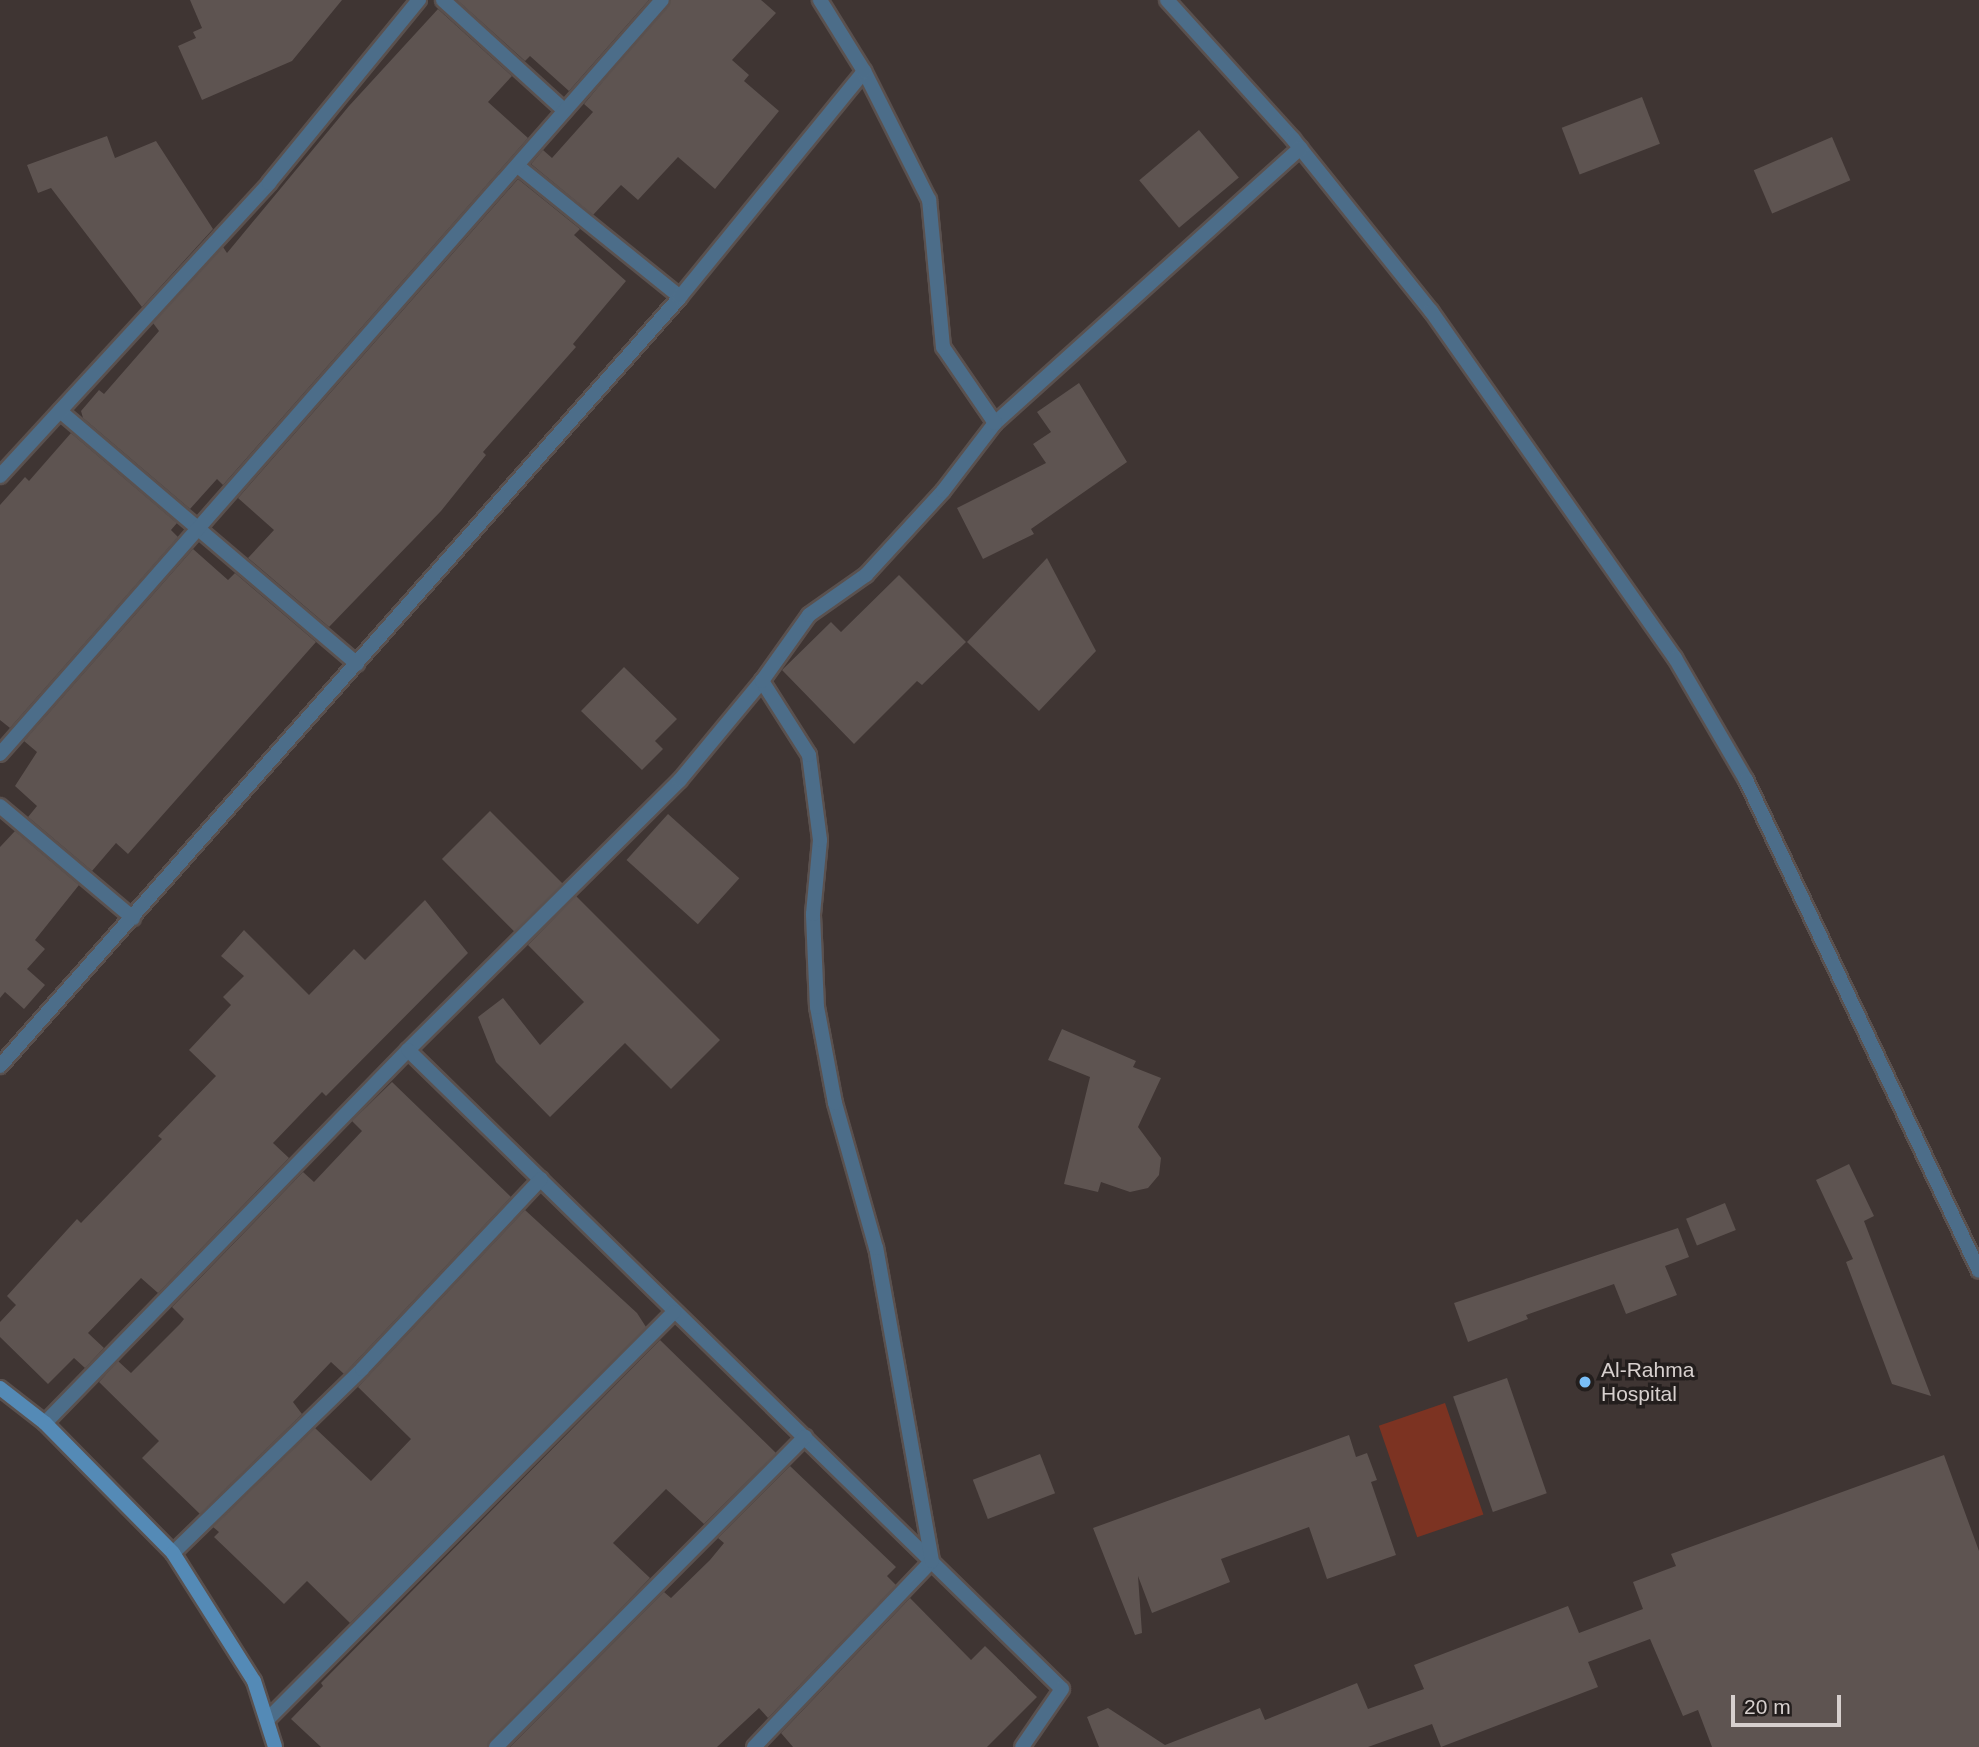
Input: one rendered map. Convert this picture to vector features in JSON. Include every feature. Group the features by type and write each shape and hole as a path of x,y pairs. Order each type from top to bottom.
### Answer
{"street":[{"path":"3,468 60,411 269,183 419,0"},
{"path":"443,0 564,110"},
{"path":"0,754 519,167 564,110 662,0"},
{"path":"820,0 864,71 929,200 943,347 995,423"},
{"path":"1167,0 1300,148 1431,311 1675,658 1746,780 1979,1271"},
{"path":"0,1066 680,297 864,71"},
{"path":"45,1423 408,1050 680,780 762,681 809,615 866,575 943,491 995,423 1300,148"},
{"path":"519,167 680,297"},
{"path":"60,411 357,664"},
{"path":"762,681 809,755 820,840 813,914 817,1007 835,1103 876,1248 932,1561"},
{"path":"0,806 133,918"},
{"path":"408,1050 1062,1689 1022,1747"},
{"path":"173,1553 362,1369 541,1178"},
{"path":"268,1719 674,1312"},
{"path":"0,1388 45,1423 173,1553 247,1670 268,1719 275,1747"},
{"path":"496,1747 805,1437"},
{"path":"754,1747 932,1561"}],"shaded area":[{"path":"1445,1403 1483,1515 1417,1537 1379,1426"}],"building":[{"path":"190,0 342,0 292,61 202,100 178,46 196,38 193,32 202,28"},
{"path":"457,0 649,0 569,91 530,56 525,61"},
{"path":"671,0 761,0 776,13 732,60 749,75 744,81 779,111 715,189 678,157 638,200 621,185 593,215 531,164 543,150 552,158 593,112 584,104"},
{"path":"438,9 512,76 488,102 528,138 223,485 217,479 190,509 83,418 81,411 99,390 104,394 159,331 153,323 223,247 227,253 349,106"},
{"path":"1642,97 1660,144 1580,174 1562,128"},
{"path":"1199,130 1239,177 1179,228 1139,180"},
{"path":"107,136 115,158 156,141 213,229 142,307 51,188 38,193 27,165"},
{"path":"1832,137 1850,180 1772,213 1754,170"},
{"path":"518,179 580,229 574,235 626,281 573,344 576,347 483,452 486,455 441,511 329,627 248,558 274,530 238,498"},
{"path":"1079,383 1127,462 1031,529 1034,534 983,559 957,508 1046,463 1033,444 1051,432 1037,412"},
{"path":"71,433 177,523 171,530 178,537 10,728 0,720 0,505 25,477 29,481"},
{"path":"193,549 228,580 235,573 316,642 128,854 116,843 92,871 28,817 37,806 15,786 37,752 24,741"},
{"path":"1047,558 1096,651 1039,711 967,642"},
{"path":"899,575 966,642 922,685 917,681 854,744 782,670 831,622 841,632"},
{"path":"624,667 677,719 655,741 663,749 642,770 581,711"},
{"path":"490,811 563,884 515,932 442,859"},
{"path":"668,814 739,878 698,924 627,860"},
{"path":"15,831 79,885 35,940 45,949 27,969 45,985 24,1009 5,992 0,998 0,847"},
{"path":"576,896 720,1040 671,1089 625,1043 550,1117 496,1062 478,1017 503,998 540,1045 584,1002 528,945"},
{"path":"425,900 468,953 326,1096 322,1092 273,1143 289,1158 158,1293 141,1278 88,1333 104,1348 85,1368 74,1358 48,1384 0,1337 0,1322 16,1305 7,1296 77,1219 81,1223 162,1139 158,1136 216,1076 189,1050 231,1005 223,997 244,976 221,956 244,930 309,995 354,949 365,960"},
{"path":"1062,1029 1136,1061 1133,1067 1161,1078 1138,1127 1161,1158 1159,1175 1148,1188 1130,1192 1101,1182 1098,1192 1064,1184 1090,1077 1048,1060"},
{"path":"392,1082 511,1197 344,1374 331,1362 293,1402 302,1414 200,1514 142,1458 159,1441 99,1382 118,1361 131,1373 180,1324 184,1319 172,1307 303,1172 314,1182 362,1131 352,1121"},
{"path":"1849,1164 1874,1216 1864,1221 1931,1396 1892,1384 1846,1262 1853,1259 1816,1180"},
{"path":"1725,1203 1736,1230 1697,1246 1686,1219"},
{"path":"525,1210 637,1313 646,1327 350,1623 307,1581 284,1604 214,1537 219,1532 213,1527 315,1428 371,1481 411,1439 358,1387"},
{"path":"1678,1228 1689,1257 1665,1266 1677,1295 1626,1314 1614,1284 1526,1315 1528,1319 1468,1342 1454,1303"},
{"path":"660,1340 776,1453 704,1524 666,1489 613,1543 650,1578 487,1747 321,1747 291,1719 323,1686 321,1683"},
{"path":"1507,1378 1547,1493 1493,1512 1453,1397"},
{"path":"1349,1435 1356,1457 1367,1453 1377,1480 1371,1482 1396,1555 1327,1579 1309,1527 1221,1559 1230,1582 1152,1613 1138,1576 1142,1633 1135,1635 1093,1528"},
{"path":"1040,1454 1055,1493 988,1519 973,1480"},
{"path":"1944,1455 1979,1551 1979,1747 1712,1747 1698,1710 1683,1716 1650,1639 1588,1662 1598,1687 1441,1747 1432,1724 1368,1747 1099,1747 1087,1717 1108,1708 1165,1745 1260,1708 1265,1720 1357,1683 1368,1709 1424,1689 1414,1665 1568,1606 1579,1633 1643,1609 1633,1582 1676,1566 1671,1554"},
{"path":"790,1466 896,1567 887,1576 896,1585 768,1718 759,1708 717,1747 510,1747 664,1592 671,1598 710,1560 724,1543 718,1538"},
{"path":"910,1598 971,1660 985,1646 1037,1697 987,1747 793,1747 781,1733"}],"place":[{"name":"Al-Rahma Hospital","path":"1585,1382"}]}
